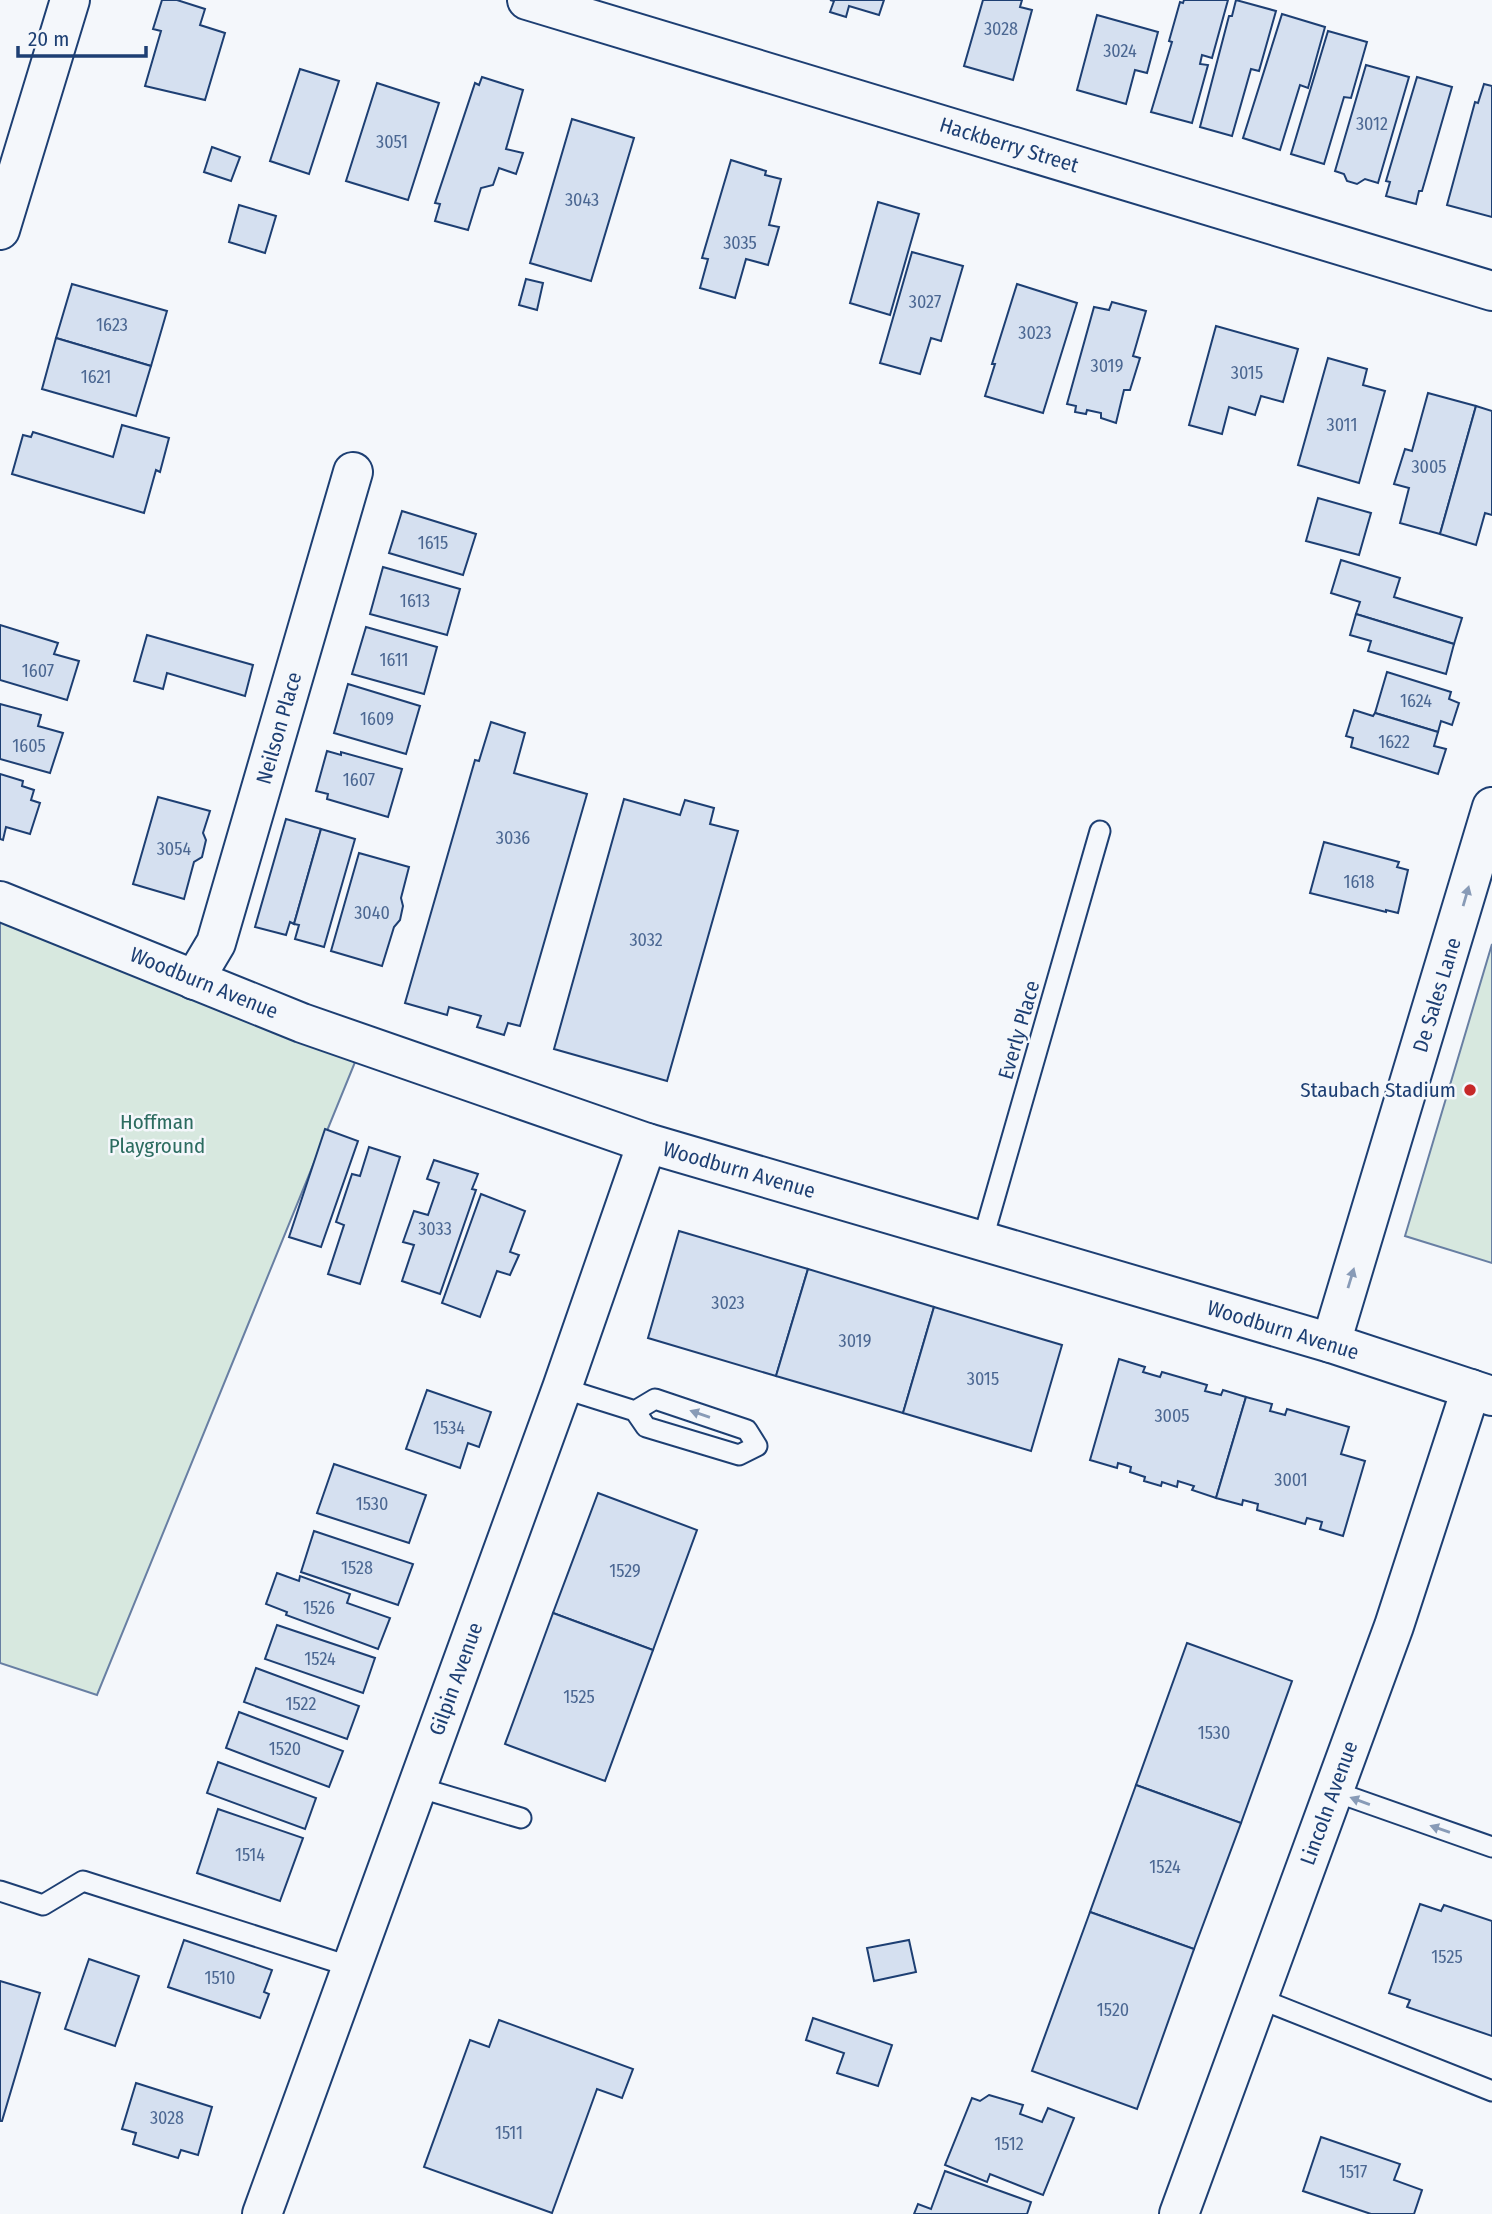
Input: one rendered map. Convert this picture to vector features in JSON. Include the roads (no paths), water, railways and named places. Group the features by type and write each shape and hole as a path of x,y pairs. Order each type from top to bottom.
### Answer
{"street":[{"path":"0,230 70,0"},
{"name":"Hackberry Street","path":"527,0 1492,291"},
{"name":"Neilson Place","path":"194,979 216,943 353,472"},
{"name":"De Sales Lane","path":"1331,1343 1491,816"},
{"name":"Woodburn Avenue","path":"0,901 326,1032 647,1143 1331,1343 1482,1393"},
{"name":"Gilpin Avenue","path":"262,2214 562,1388 647,1143"},
{"name":"Lincoln Avenue","path":"1180,2214 1333,1791 1482,1393"}],"lane":[{"name":"Everly Place","path":"982,1242 1100,831"},
{"path":"562,1388 635,1411 646,1427 738,1455 757,1446 747,1430 655,1399 635,1411"},
{"path":"417,1787 521,1818"},
{"path":"1333,1791 1492,1847"},
{"path":"0,1891 44,1905 83,1881 352,1967"},
{"path":"1258,1998 1492,2091"}],"place":[{"name":"Staubach Stadium","path":"1470,1090"}],"park label":[{"name":"Hoffman Playground","path":"157,1134"}]}
